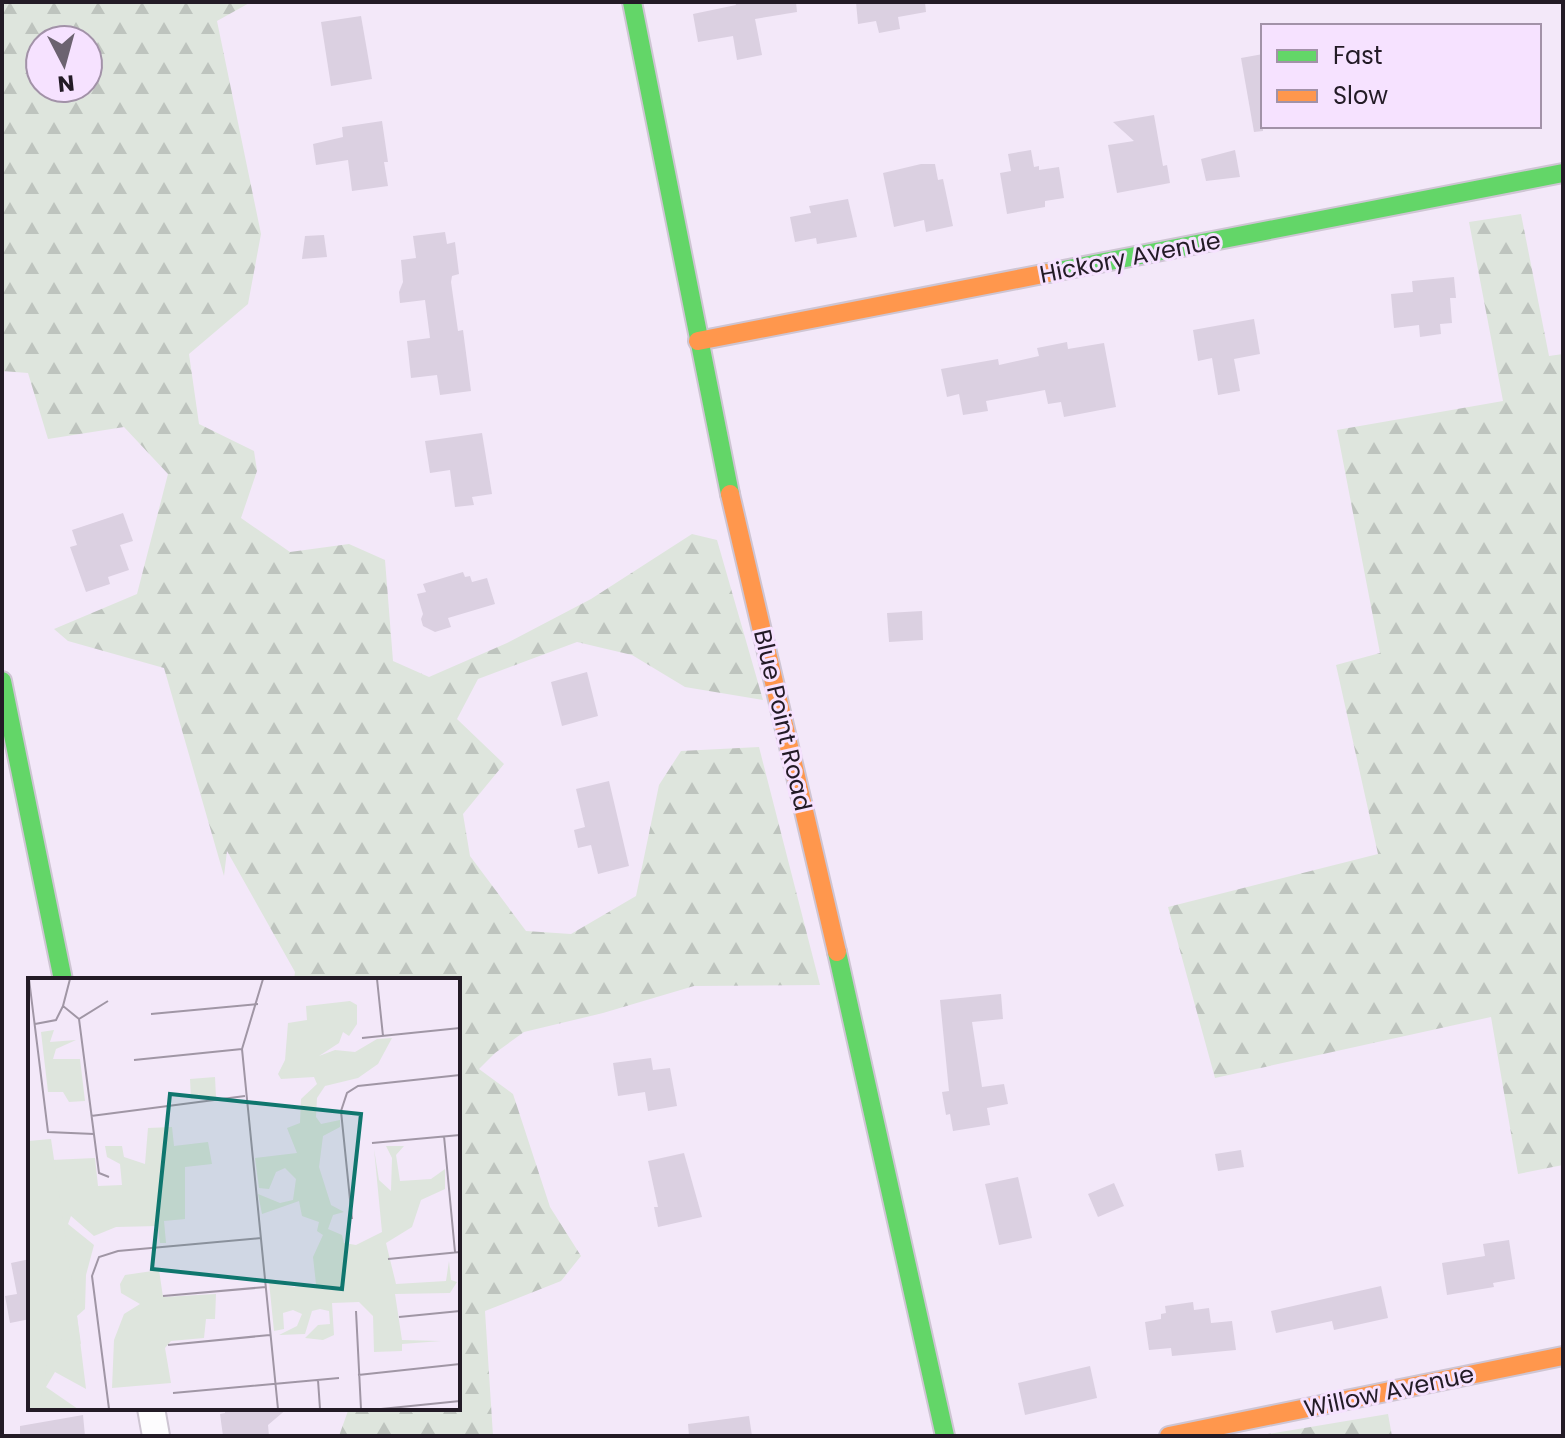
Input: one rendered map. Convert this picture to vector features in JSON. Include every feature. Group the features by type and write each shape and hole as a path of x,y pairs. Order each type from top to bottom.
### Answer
{"street":[{"name":"Blue Point Road","path":"632,2 698,341 747,569 817,863 945,1436"},
{"name":"Hickory Avenue","path":"698,341 1563,173"},
{"path":"2,681 63,978"},
{"name":"Willow Avenue","path":"1169,1436 1563,1356"},
{"path":"151,1410 156,1436"}],"green space":[{"path":"2,2 251,2 217,21 261,234 248,304 189,354 199,424 254,451 257,471 241,518 290,552 349,544 385,560 393,661 429,677 507,643 591,599 692,534 717,540 763,700 685,687 632,655 577,642 478,679 457,719 504,764 463,814 470,856 526,931 571,934 636,896 659,785 681,751 759,747 820,985 694,986 524,1032 479,1069 513,1094 550,1207 581,1256 561,1281 485,1311 493,1436 339,1436 348,1410 460,1410 460,978 294,978 295,972 227,851 224,876 164,668 68,641 54,629 137,594 168,474 124,427 48,439 28,373 2,371"},
{"path":"1521,214 1549,356 1563,354 1563,1165 1518,1174 1491,1017 1215,1078 1168,907 1378,854 1336,665 1380,653 1337,430 1503,401 1469,222"},
{"path":"1388,1414 1392,1436 1256,1436"}],"building":[{"path":"735,2 796,2 797,12 755,19 762,55 737,60 733,36 698,42 693,14 736,5"},
{"path":"856,2 925,2 926,12 898,17 900,29 879,33 876,21 858,24"},
{"path":"361,16 372,79 331,86 321,22"},
{"path":"1261,54 1263,131 1254,132 1241,58"},
{"path":"1154,115 1163,166 1167,165 1170,183 1117,193 1108,145 1134,141 1113,122"},
{"path":"382,121 388,186 352,191 348,160 316,165 313,144 343,137 342,127"},
{"path":"1031,150 1034,167 1039,166 1039,170 1059,167 1064,198 1045,201 1045,207 1007,214 1000,173 1011,171 1008,154"},
{"path":"1235,150 1240,177 1206,181 1201,159"},
{"path":"935,164 938,180 943,179 953,226 926,232 924,220 894,227 883,173"},
{"path":"848,199 857,237 817,244 816,238 795,242 790,217 811,213 809,206"},
{"path":"445,232 447,244 455,242 459,274 452,276 451,282 458,331 463,330 471,391 440,395 437,375 411,378 407,341 430,338 425,300 400,303 399,292 403,282 401,260 416,258 413,236"},
{"path":"324,235 327,257 302,259 305,236"},
{"path":"1454,277 1456,298 1450,298 1452,323 1440,324 1441,334 1420,337 1419,325 1394,328 1391,294 1413,292 1412,281"},
{"path":"1254,319 1260,354 1234,359 1240,391 1218,395 1212,358 1198,361 1193,330"},
{"path":"1067,342 1068,349 1104,343 1116,407 1064,417 1061,402 1048,404 1045,390 986,401 988,411 963,415 959,394 947,397 941,369 998,359 999,365 1039,356 1037,348"},
{"path":"482,433 492,494 472,497 474,505 455,507 450,470 430,473 425,441"},
{"path":"123,513 133,541 120,545 129,570 108,577 110,584 86,592 70,547 77,545 72,530"},
{"path":"463,572 465,577 470,576 472,582 487,578 495,604 448,618 451,627 435,632 423,626 417,594 426,592 423,584"},
{"path":"922,611 923,640 889,642 887,613"},
{"path":"587,672 598,716 562,726 551,682"},
{"path":"609,781 629,866 598,874 591,845 578,848 574,830 585,827 576,789"},
{"path":"1001,994 1003,1019 972,1022 982,1087 1004,1084 1008,1104 987,1108 990,1125 953,1131 942,1092 949,1091 940,1000"},
{"path":"651,1058 653,1070 670,1068 677,1106 648,1111 645,1092 618,1096 613,1063"},
{"path":"1241,1150 1244,1167 1218,1171 1215,1154"},
{"path":"684,1153 702,1217 658,1227 654,1207 658,1207 648,1161"},
{"path":"1018,1177 1032,1238 999,1245 985,1184"},
{"path":"1114,1183 1124,1206 1098,1217 1088,1194"},
{"path":"1509,1240 1515,1279 1493,1283 1494,1287 1447,1295 1442,1263 1485,1256 1483,1244"},
{"path":"28,1259 28,1319 10,1323 5,1296 17,1294 11,1263"},
{"path":"1381,1286 1388,1318 1334,1330 1332,1321 1276,1333 1271,1311"},
{"path":"1193,1302 1194,1310 1209,1308 1211,1323 1232,1321 1236,1350 1172,1356 1171,1348 1149,1350 1145,1322 1161,1319 1161,1314 1166,1313 1165,1306"},
{"path":"1090,1366 1097,1398 1025,1415 1018,1383"},
{"path":"225,1410 286,1410 268,1425 269,1436 223,1436 220,1414"},
{"path":"83,1415 85,1436 20,1436 20,1426"},
{"path":"749,1416 752,1436 689,1436 688,1424"}],"traffic: fast":[{"path":"632,2 730,494"},
{"path":"1048,273 1563,173"},
{"path":"2,681 63,978"},
{"path":"837,952 945,1436"}],"traffic: slow":[{"path":"698,341 1048,273"},
{"path":"730,494 837,952"},
{"path":"1169,1436 1563,1356"}]}
